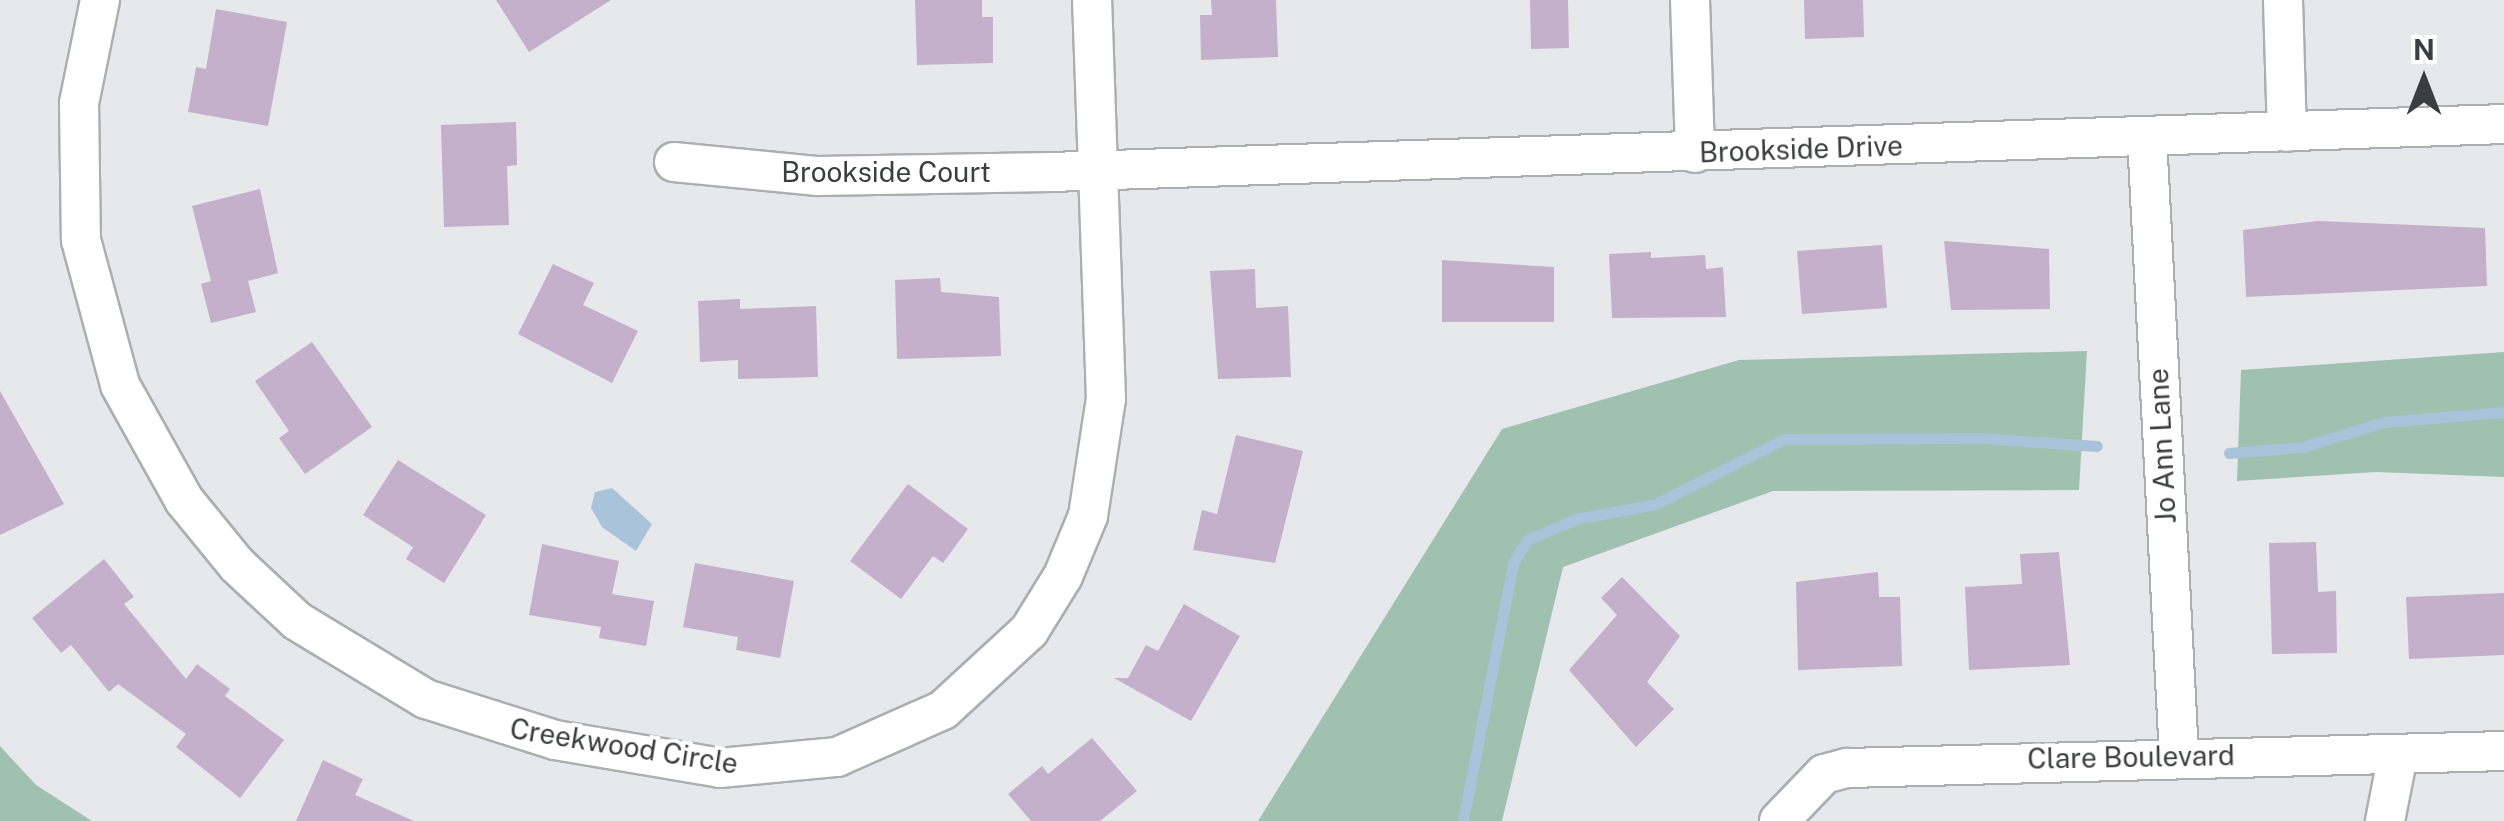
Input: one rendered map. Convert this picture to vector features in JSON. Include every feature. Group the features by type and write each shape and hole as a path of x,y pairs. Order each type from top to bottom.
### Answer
{"street":[{"name":"Creekwood Circle","path":"100,0 78,103 81,240 98,322 120,384 175,486 237,565 298,621 352,660 426,699 505,728 720,768 837,757 943,710 1029,631 1064,576 1100,462 1106,400 1092,0"},
{"path":"1690,0 1695,153"},
{"path":"2283,0 2287,132"},
{"name":"Brookside Drive","path":"1099,170 2504,124"},
{"name":"Jo Ann Lane","path":"2147,138 2179,754"},
{"name":"Brookside Court","path":"674,162 818,176 1099,170"},
{"name":"Clare Boulevard","path":"1779,821 1824,774 1847,768 2179,754 2398,755 2504,751"},
{"path":"2386,821 2398,755"}],"green space":[{"path":"2087,351 2079,490 1773,491 1563,567 1502,821 1258,821 1502,429 1739,360"},
{"path":"2504,352 2504,477 2376,472 2237,481 2241,370"},
{"path":"0,746 36,785 92,821 0,821"}],"water":[{"path":"612,488 652,524 636,551 602,527 591,508 595,492"}],"building":[{"path":"496,0 611,0 529,52"},
{"path":"915,0 982,0 982,17 993,17 993,63 917,65"},
{"path":"1211,0 1276,0 1278,57 1201,60 1200,15 1212,15"},
{"path":"1530,0 1568,0 1569,48 1531,49"},
{"path":"1804,0 1863,0 1864,37 1805,39"},
{"path":"216,9 287,22 268,126 188,112 196,67 206,69"},
{"path":"516,122 517,165 507,166 509,225 444,227 441,125"},
{"path":"260,189 278,273 248,281 256,312 211,323 201,284 211,281 192,206"},
{"path":"2318,221 2485,228 2487,286 2246,297 2243,230"},
{"path":"1944,241 2049,249 2050,309 1951,310"},
{"path":"1882,245 1887,308 1802,314 1797,251"},
{"path":"1651,252 1651,258 1705,255 1706,269 1723,267 1726,317 1612,318 1609,254"},
{"path":"1442,260 1554,267 1554,322 1442,322"},
{"path":"553,264 594,283 583,305 638,331 612,383 518,334"},
{"path":"1255,269 1256,308 1288,306 1291,377 1218,379 1210,271"},
{"path":"940,278 941,292 999,297 1001,356 897,359 895,280"},
{"path":"740,299 740,309 816,306 818,377 738,379 738,360 700,362 698,301"},
{"path":"312,342 372,427 305,474 279,438 289,431 255,381"},
{"path":"0,391 64,504 0,535"},
{"path":"1236,435 1303,451 1275,563 1193,550 1202,510 1217,514"},
{"path":"398,460 486,515 444,583 406,559 413,547 363,515"},
{"path":"908,484 968,529 943,563 933,556 901,599 850,561"},
{"path":"2316,542 2318,592 2336,591 2337,653 2272,654 2269,543"},
{"path":"542,544 619,561 612,594 654,601 646,646 599,638 601,627 529,615"},
{"path":"2059,552 2070,665 1969,670 1965,587 2022,584 2020,554"},
{"path":"104,559 134,597 124,604 186,679 197,664 230,689 225,696 284,740 240,798 176,747 186,734 118,684 109,692 71,645 61,653 32,618"},
{"path":"695,563 794,581 780,658 736,650 738,637 683,627"},
{"path":"1878,572 1879,597 1900,597 1902,666 1798,670 1796,582"},
{"path":"1622,577 1680,636 1647,682 1674,709 1636,747 1569,670 1617,615 1601,598"},
{"path":"2504,593 2504,655 2409,659 2406,597"},
{"path":"1184,604 1240,636 1191,721 1114,678 1128,678 1146,645 1158,651"},
{"path":"1092,738 1137,791 1100,821 1031,821 1008,794 1042,766 1048,774"},
{"path":"323,760 363,779 355,795 414,821 296,821"}],"waterway":[{"path":"2229,453 2302,447 2385,422 2504,412"},
{"path":"1463,821 1513,563 1527,540 1576,519 1656,504 1784,439 1980,438 2097,446"}]}
